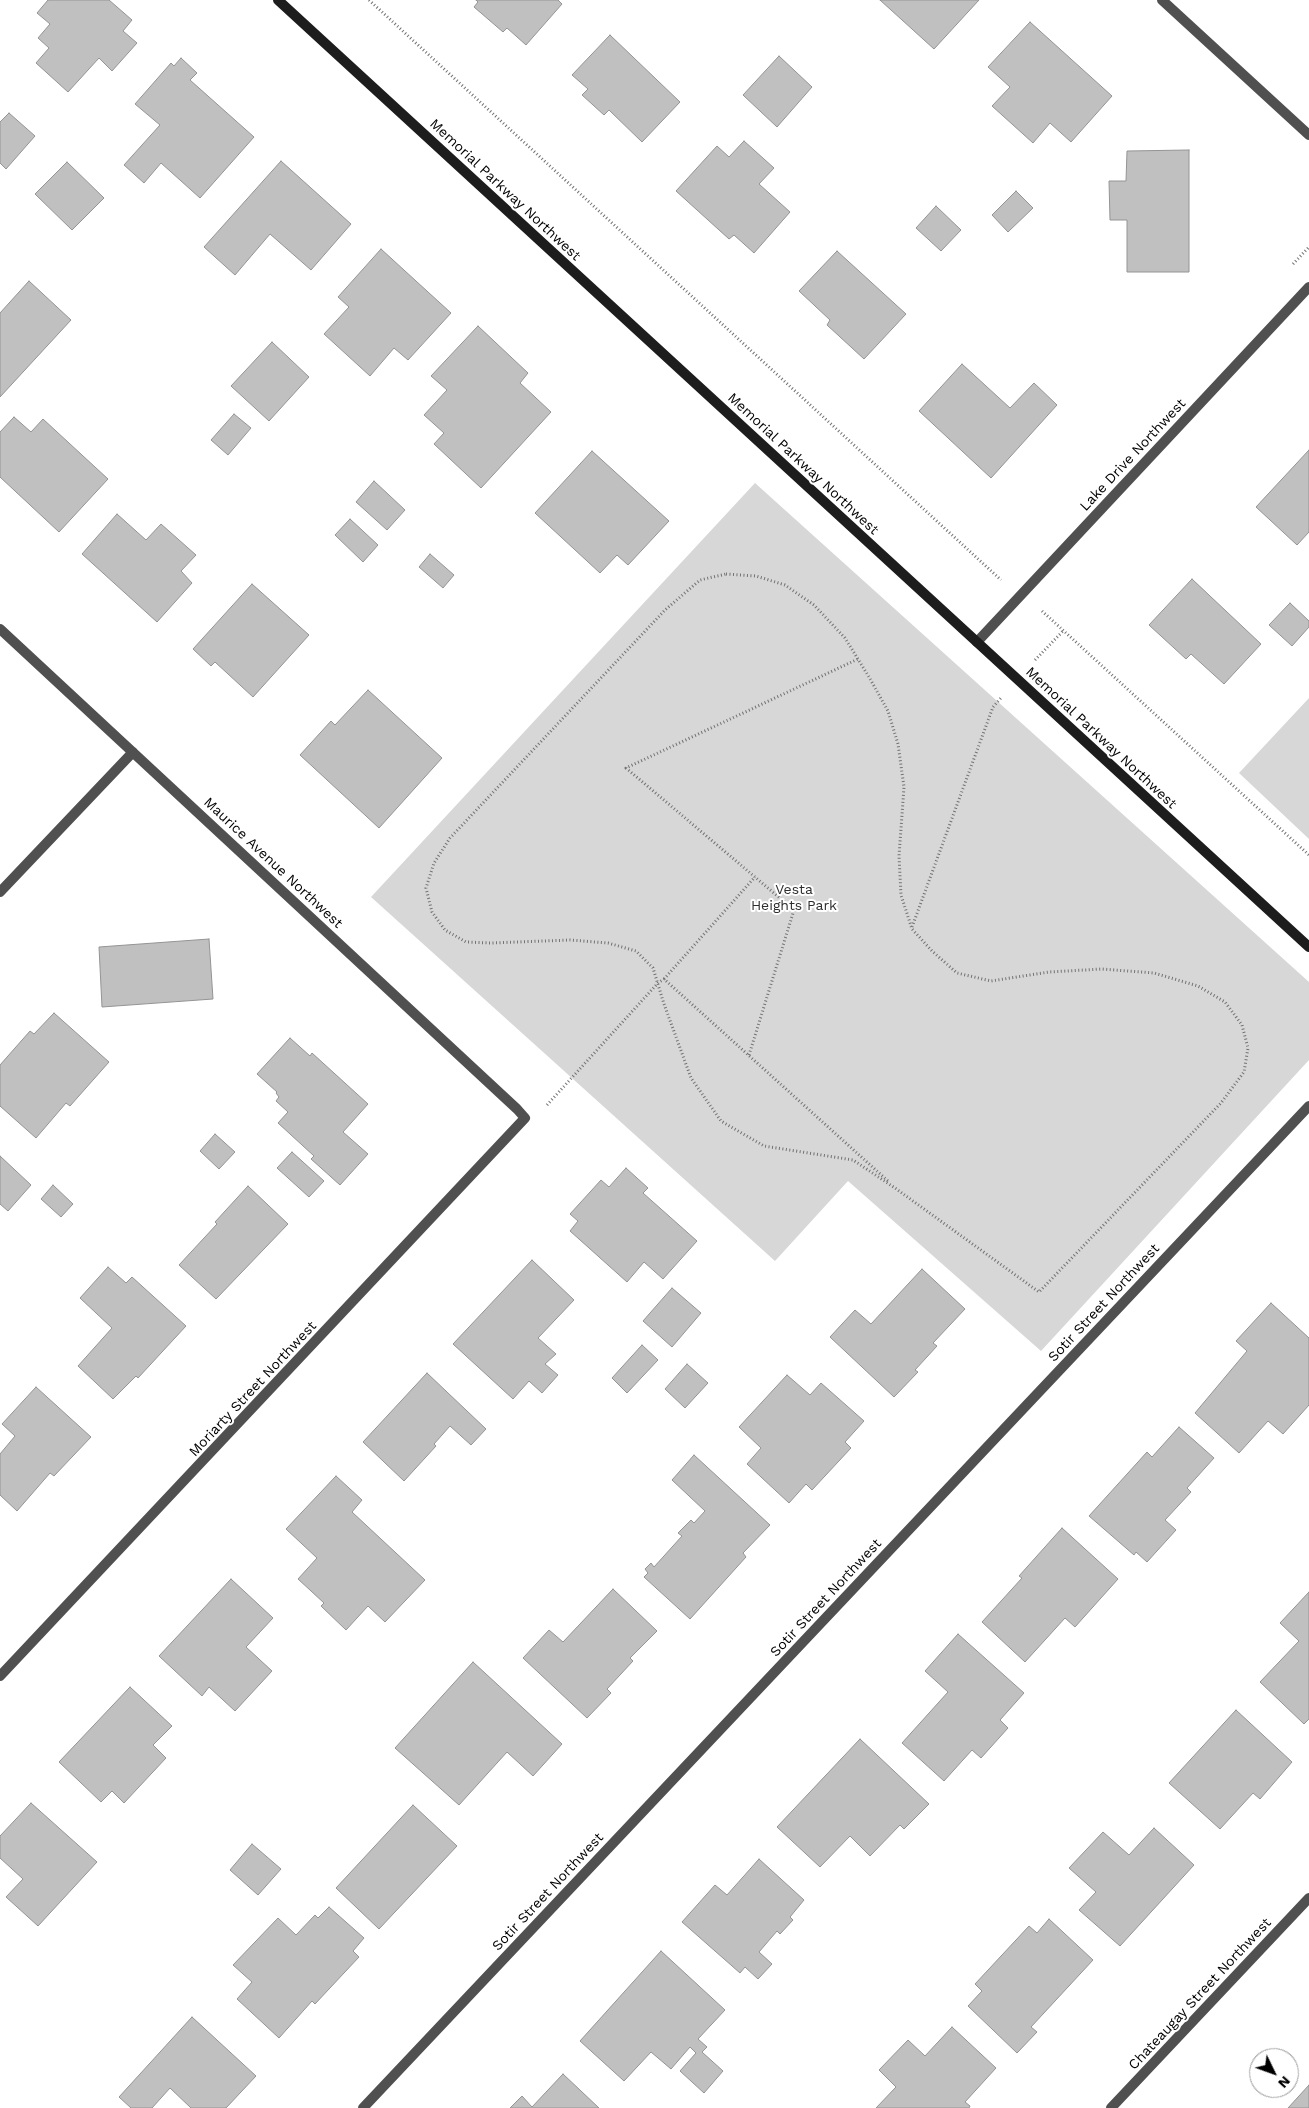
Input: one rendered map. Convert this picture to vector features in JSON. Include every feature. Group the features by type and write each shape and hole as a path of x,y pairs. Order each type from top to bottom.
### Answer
{"street":[{"name":"Memorial Parkway Northwest","path":"278,0 1309,948"},
{"path":"1162,0 1309,135"},
{"name":"Lake Drive Northwest","path":"977,642 1309,287"},
{"name":"Maurice Avenue Northwest","path":"0,629 525,1118"},
{"path":"0,892 132,752"},
{"name":"Sotir Street Northwest","path":"363,2108 1309,1106"},
{"name":"Moriarty Street Northwest","path":"0,1676 525,1118"},
{"name":"Chateaugay Street Northwest","path":"1111,2108 1309,1898"}],"path":[{"path":"369,0 999,579 1022,595 1064,630 1309,855"},
{"path":"726,574 756,576 784,585 814,605 846,638 888,711 898,744 904,787 899,856 901,895 912,929 957,973 991,981 1049,972 1102,970 1154,974 1198,986 1225,1002 1242,1025 1248,1048 1244,1072 1221,1104 1039,1292 853,1160 764,1146 721,1121 691,1078 653,968 636,951 608,943 570,940 466,942 444,930 432,912 426,888 434,863 450,838 664,610 700,580 726,574"},
{"path":"912,929 993,707 1016,678 1064,630"},
{"path":"748,1055 794,910 626,768 858,659"},
{"path":"525,1118 550,1103 755,877"},
{"path":"664,979 895,1188"}],"green space":[{"name":"Vesta Heights Park","path":"755,483 1309,982 1309,1060 1041,1351 848,1181 775,1261 371,897"},
{"path":"1309,698 1309,839 1239,773"}],"building":[{"path":"48,0 109,0 132,20 123,31 137,43 112,71 99,58 68,92 36,63 49,48 38,38 50,24 37,13"},
{"path":"476,0 558,0 562,4 526,45 507,28 503,32 474,7 478,2"},
{"path":"880,0 979,0 934,49"},
{"path":"1030,22 1112,96 1071,142 1050,123 1033,143 992,106 1010,87 988,67"},
{"path":"610,35 680,102 642,142 609,110 604,115 582,95 588,89 572,75"},
{"path":"779,56 812,87 777,127 743,95"},
{"path":"181,58 197,73 190,80 254,137 200,198 161,163 144,183 124,165 160,125 135,104 171,63 174,66"},
{"path":"9,113 35,136 6,169 0,163 0,122"},
{"path":"744,141 774,168 759,184 790,212 754,253 734,235 729,239 676,191 717,146 729,157"},
{"path":"1189,150 1189,272 1127,272 1127,220 1110,220 1109,181 1126,181 1127,151"},
{"path":"281,161 351,224 311,270 270,234 235,275 204,247"},
{"path":"67,162 104,198 72,230 35,194"},
{"path":"1016,191 1033,208 1008,232 992,215"},
{"path":"936,206 961,230 941,251 916,228"},
{"path":"381,249 451,313 408,360 394,348 370,376 324,334 349,307 338,297"},
{"path":"837,251 906,314 864,359 827,325 830,320 799,291"},
{"path":"29,281 71,320 0,397 0,313"},
{"path":"478,326 528,373 520,383 551,412 481,488 434,444 444,433 424,415 447,390 431,376"},
{"path":"272,342 309,377 269,421 231,386"},
{"path":"962,364 1010,408 1034,383 1057,405 991,478 919,411"},
{"path":"234,414 251,428 228,455 211,440"},
{"path":"14,417 31,432 43,419 108,479 59,532 0,477 0,432"},
{"path":"1309,450 1309,532 1297,545 1256,507"},
{"path":"592,451 669,521 628,565 617,555 600,573 535,513"},
{"path":"374,481 405,510 387,530 356,502"},
{"path":"117,514 146,540 161,524 196,555 181,571 192,583 157,622 82,554"},
{"path":"350,519 378,545 363,562 335,535"},
{"path":"430,554 454,575 443,588 419,567"},
{"path":"1192,579 1261,644 1224,684 1191,654 1186,659 1149,625"},
{"path":"252,584 309,635 253,697 215,662 211,666 193,649"},
{"path":"1290,603 1309,621 1309,627 1292,646 1269,625"},
{"path":"368,690 442,758 379,828 300,755 331,721 335,725"},
{"path":"209,939 213,999 102,1007 99,947"},
{"path":"54,1013 109,1062 70,1106 66,1103 36,1138 0,1106 0,1065 30,1031 34,1034"},
{"path":"290,1038 310,1056 312,1053 368,1104 343,1132 368,1154 340,1185 311,1159 314,1156 278,1123 288,1112 276,1101 279,1097 277,1092 257,1074"},
{"path":"215,1134 235,1152 219,1169 200,1151"},
{"path":"292,1152 324,1181 309,1197 277,1168"},
{"path":"0,1156 31,1185 8,1211 0,1204"},
{"path":"626,1168 648,1188 643,1193 697,1241 663,1279 644,1262 627,1282 570,1231 578,1221 570,1214 601,1180 609,1187"},
{"path":"53,1185 73,1204 61,1217 41,1199"},
{"path":"248,1186 288,1224 216,1299 179,1265 217,1224 215,1222"},
{"path":"532,1260 574,1300 538,1338 556,1354 545,1364 558,1375 542,1393 529,1381 513,1399 453,1344"},
{"path":"108,1267 126,1283 132,1277 186,1326 138,1378 136,1376 113,1399 78,1366 112,1328 80,1298"},
{"path":"922,1269 965,1309 933,1343 937,1346 915,1370 918,1372 894,1397 830,1337 855,1310 871,1324"},
{"path":"672,1288 701,1313 672,1347 643,1321"},
{"path":"1271,1303 1309,1338 1309,1405 1283,1434 1268,1421 1239,1453 1195,1413 1247,1351 1236,1341"},
{"path":"642,1345 658,1360 627,1393 612,1378"},
{"path":"687,1364 708,1383 685,1408 665,1389"},
{"path":"427,1373 486,1429 471,1445 450,1426 434,1444 436,1446 404,1481 363,1442"},
{"path":"787,1375 810,1395 821,1383 864,1421 845,1442 851,1448 812,1490 806,1484 789,1503 747,1464 761,1448 739,1427"},
{"path":"36,1387 91,1437 54,1476 50,1473 17,1511 0,1495 0,1454 15,1436 2,1424"},
{"path":"1179,1427 1214,1458 1187,1488 1191,1492 1165,1520 1176,1530 1147,1562 1136,1552 1134,1555 1089,1516 1147,1452 1152,1457"},
{"path":"694,1455 770,1525 743,1553 746,1557 690,1619 644,1577 648,1573 645,1569 651,1563 654,1567 682,1536 678,1533 691,1520 694,1523 705,1511 672,1480"},
{"path":"336,1476 362,1500 352,1512 425,1580 385,1622 368,1606 346,1630 321,1606 324,1603 298,1579 317,1558 286,1529"},
{"path":"1062,1528 1118,1579 1075,1627 1065,1618 1025,1662 982,1622 1022,1578 1019,1576"},
{"path":"231,1579 273,1618 246,1647 272,1671 235,1711 209,1687 202,1696 159,1656"},
{"path":"613,1589 657,1631 630,1658 633,1661 607,1689 611,1693 587,1718 523,1658 549,1630 563,1642"},
{"path":"1309,1592 1309,1719 1304,1724 1260,1682 1299,1641 1280,1623"},
{"path":"958,1634 1024,1693 1000,1720 1008,1728 981,1758 972,1750 944,1781 902,1743 948,1692 925,1671"},
{"path":"473,1662 562,1744 533,1776 507,1752 459,1805 395,1748"},
{"path":"130,1687 172,1726 153,1745 166,1758 124,1803 112,1791 101,1802 59,1762"},
{"path":"1236,1710 1292,1762 1260,1799 1253,1793 1220,1829 1169,1783"},
{"path":"860,1739 929,1804 904,1829 900,1825 870,1856 850,1836 820,1867 777,1827"},
{"path":"31,1803 97,1862 38,1926 6,1897 23,1879 0,1858 0,1836"},
{"path":"413,1805 457,1846 379,1929 336,1888"},
{"path":"1154,1828 1194,1865 1120,1946 1079,1910 1096,1892 1069,1868 1103,1832 1129,1855"},
{"path":"252,1844 281,1869 258,1895 230,1870"},
{"path":"759,1859 804,1900 790,1917 793,1920 780,1934 777,1931 759,1952 772,1964 758,1979 745,1967 740,1973 682,1922 715,1885 727,1895"},
{"path":"329,1907 364,1938 353,1951 359,1957 315,2004 312,2001 279,2038 237,1999 252,1982 233,1965 278,1918 296,1935 315,1915 318,1918"},
{"path":"1049,1919 1093,1960 1031,2027 1037,2032 1017,2053 968,2006 982,1991 975,1984 1029,1926 1037,1933"},
{"path":"661,1951 725,2010 698,2039 707,2047 702,2052 723,2071 704,2093 680,2071 696,2053 690,2047 671,2069 651,2052 624,2081 580,2041"},
{"path":"192,2017 256,2076 226,2108 191,2108 170,2088 152,2108 131,2108 119,2097"},
{"path":"952,2027 996,2068 965,2102 970,2106 969,2108 876,2108 896,2087 879,2070 908,2040 925,2056"},
{"path":"563,2074 599,2108 510,2108 522,2096 532,2107"},
{"path":"1309,2085 1309,2108 1288,2108 1299,2098"}]}
